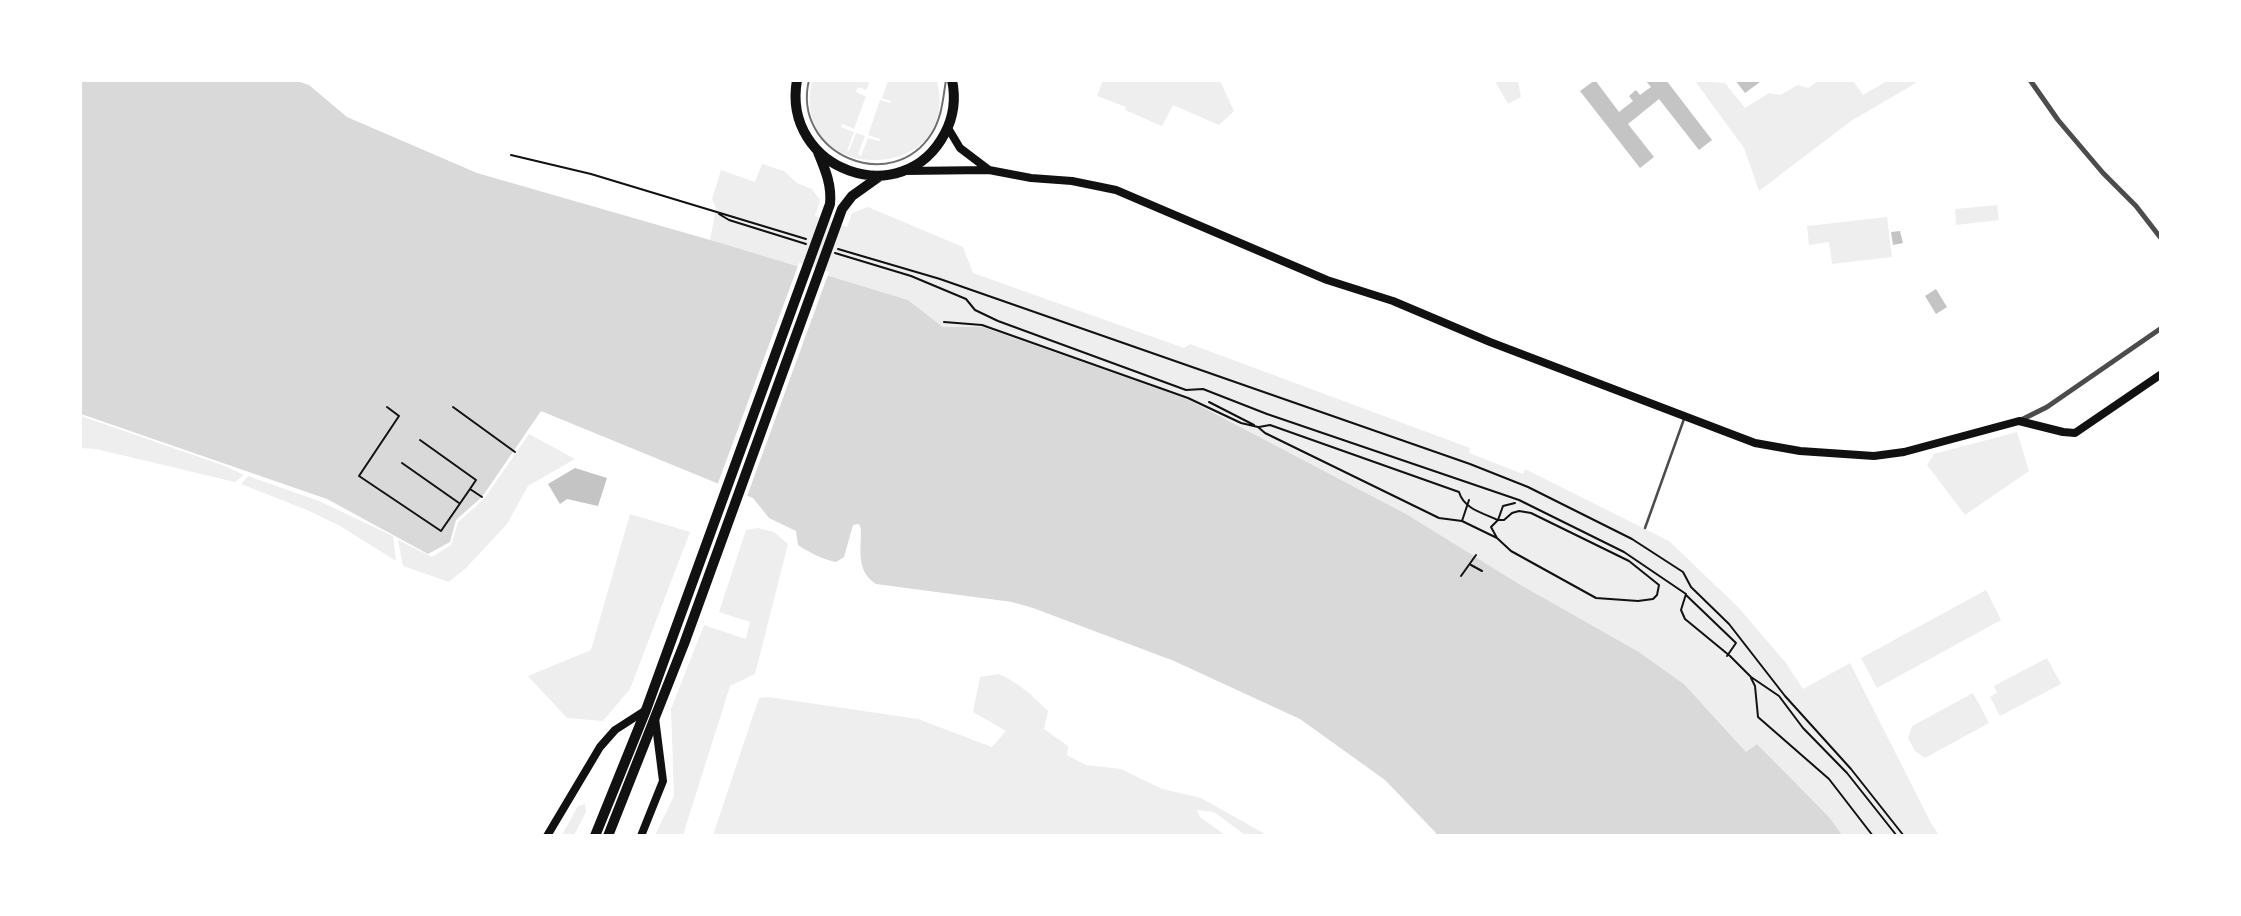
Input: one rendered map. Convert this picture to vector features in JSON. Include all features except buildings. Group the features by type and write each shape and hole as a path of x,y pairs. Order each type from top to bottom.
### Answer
{"highway":[{"path":"952,80 954,96"},
{"path":"818,152 840,168 853,173 880,176 914,166 933,151 948,128 954,96 961,80"},
{"path":"608,835 651,713 670,639 830,204 831,192 825,169 818,152 799,122 796,82"},
{"path":"595,835 684,644 842,209 852,196 880,176"}],"main road":[{"path":"948,128 960,148 989,170"},
{"path":"903,171 989,170 1116,190 1328,280 1393,301 1490,342 1755,443 1800,451 1852,456 1904,452 2019,421 2075,433 2161,375"},
{"path":"547,835 600,747 615,730 651,713 663,781 641,835"}],"street":[{"path":"2030,80 2103,173 2136,206 2161,237"},
{"path":"2019,421 2047,407 2161,329"}],"lane":[{"path":"1645,528 1685,416"}],"path":[{"path":"510,155 592,174 809,244"},
{"path":"834,252 911,276 966,299 975,310 998,321 1185,390 1203,389 1267,414 1519,500 1624,552 1686,594 1736,643 1727,656"},
{"path":"940,279 1457,460 1528,487 1632,539 1680,570 1694,591 1745,643 1785,696 1851,769 1904,835"},
{"path":"944,322 982,325 1188,398 1241,423 1258,427 1270,425 1459,492 1466,506 1498,520 1504,520 1511,513 1520,511 1541,517 1629,561 1659,585 1657,595 1653,599 1638,601 1596,598 1511,551 1496,538 1462,521 1439,518 1265,433 1258,427 1209,401"},
{"path":"387,407 399,416 359,476 440,531 476,480 419,440"},
{"path":"453,407 515,452"},
{"path":"402,463 460,503"},
{"path":"470,489 482,497"},
{"path":"1462,521 1469,500"},
{"path":"1496,538 1491,527 1498,520 1503,506 1515,503"},
{"path":"1461,576 1476,555"},
{"path":"1470,564 1482,571"},
{"path":"1686,594 1681,610 1685,619 1751,677 1779,696 1803,728 1847,773 1898,835"},
{"path":"1751,677 1755,686 1758,717 1829,779 1872,835"}],"shaded area":[{"path":"1103,80 1220,81 1234,111 1219,125 1173,105 1162,126 1125,110 1126,107 1097,96"},
{"path":"80,81 297,81 309,85 347,117 477,173 908,300 943,327 983,327 1187,399 1408,515 1519,584 1639,652 1684,684 1746,752 1757,744 1829,817 1842,835 1434,835 1436,833 1385,780 1300,719 1174,661 1033,608 1012,602 876,584 862,566 859,524 853,525 844,557 836,562 826,559 798,545 796,531 769,518 753,498 541,411 482,497 456,520 450,542 428,554 327,499 81,414"},
{"path":"812,81 870,81 866,90 858,87 856,92 866,96 854,129 842,124 841,127 854,132 847,151 856,133 865,136 858,154 861,156 868,138 880,141 868,135 880,100 891,101 882,98 888,81 937,81 938,115 925,140 903,155 875,160 848,155 825,141 812,116"},
{"path":"1495,81 1518,81 1521,97 1508,104"},
{"path":"1695,81 1725,83 1745,108 1769,93 1780,95 1798,85 1808,88 1818,81 1853,81 1863,95 1887,81 1916,83 1851,121 1759,191 1744,148"},
{"path":"762,164 784,171 797,183 812,189 820,200 815,216 847,227 852,213 868,207 963,247 973,273 1184,348 1190,344 1470,448 1469,453 1523,474 1525,469 1669,541 1738,607 1786,663 1803,689 1850,663 1939,835 1842,835 1829,817 1757,744 1746,752 1684,684 1639,652 1519,584 1408,515 1187,399 983,327 943,327 908,300 710,240 716,208 712,199 721,170 755,182"},
{"path":"1997,205 1999,220 1956,225 1955,209"},
{"path":"1887,217 1892,257 1832,264 1829,242 1809,245 1807,226"},
{"path":"81,416 244,475 235,482 96,449 81,448"},
{"path":"2017,432 2029,471 1965,515 1927,465 1934,454"},
{"path":"529,434 575,459 528,486 507,524 467,567 449,582 403,566 398,540 432,557 451,545 458,522 484,499"},
{"path":"248,476 319,501 393,536 396,561 340,526 241,484"},
{"path":"630,514 690,532 630,689 603,721 567,718 528,676 591,650"},
{"path":"758,528 774,532 788,544 755,674 730,686 683,835 655,835 674,796 671,709 704,625 746,639 750,622 719,612 746,530"},
{"path":"1986,590 2001,620 1877,688 1861,658"},
{"path":"2047,658 2061,684 2000,716 1990,697 1997,693 1994,686"},
{"path":"999,674 1025,690 1048,711 1044,729 1068,746 1067,755 1086,765 1121,769 1162,789 1201,798 1267,835 1245,835 1214,812 1197,810 1200,817 1225,835 713,835 759,698 768,697 918,719 992,747 1006,731 973,712 980,677"},
{"path":"1973,693 1989,723 1925,758 1915,751 1908,738 1912,726"},
{"path":"585,804 586,812 574,835 562,835 578,806"}],"pier":[{"path":"799,263 829,272 746,499 717,486"}],"tram line":[{"path":"809,80 807,106 815,128 829,146 849,158 871,164 893,162 914,152 932,133 940,114 946,80"}]}
